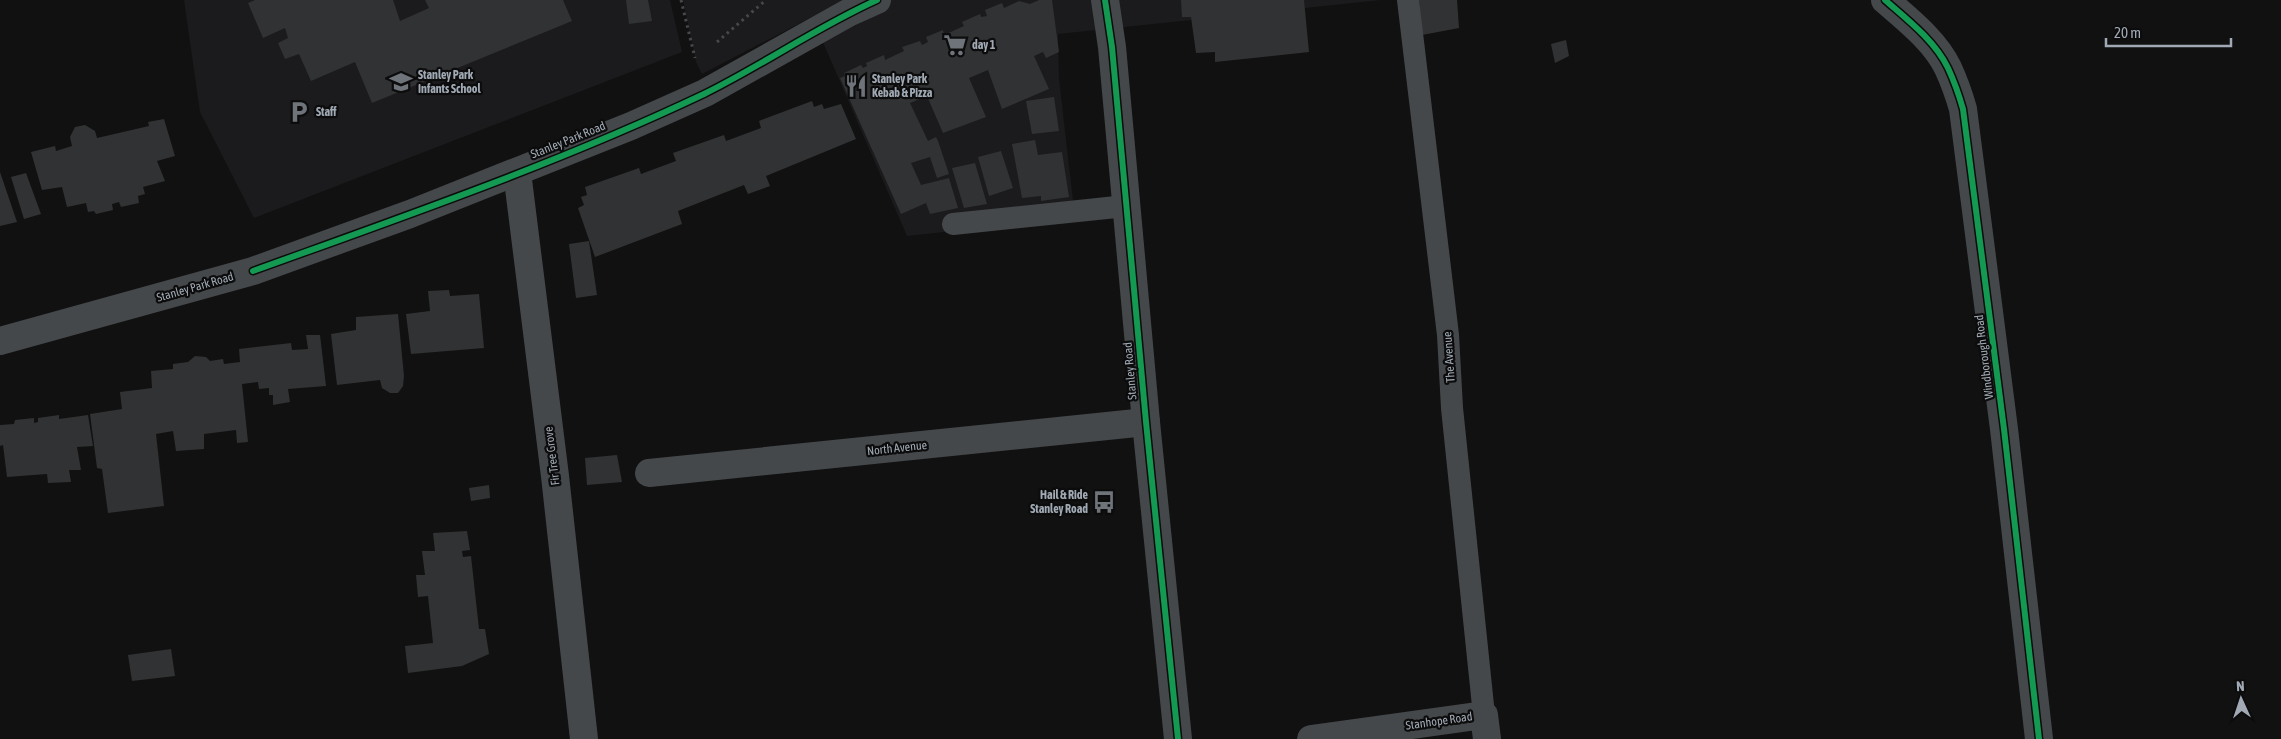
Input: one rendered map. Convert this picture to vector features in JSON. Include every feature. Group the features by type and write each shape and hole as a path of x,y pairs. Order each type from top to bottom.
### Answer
{"street":[{"name":"Stanley Park Road","path":"0,341 253,271 410,214 517,172 706,93 848,13 877,0"},
{"name":"Stanley Road","path":"1105,0 1112,47 1146,422 1178,739"},
{"name":"Windborough Road","path":"1885,0 1921,32 1948,67 1963,108 2001,409 2039,739"},
{"name":"Fir Tree Grove","path":"517,172 555,476 584,739"},
{"name":"North Avenue","path":"649,473 1146,422"},
{"name":"Stanhope Road","path":"1311,739 1486,727"}],"lane":[{"name":"The Avenue","path":"1408,0 1448,335 1452,408 1486,727"},
{"path":"953,224 1126,206"}],"path":[{"path":"681,0 696,62 703,56"},
{"path":"710,49 766,0"}],"shaded area":[{"name":"Stanley Park Infants School","path":"184,0 670,0 682,52 254,218 200,112"},
{"path":"683,0 1381,0 1058,34 1059,79 1075,218 907,236 812,17 702,74 696,62"}],"building":[{"path":"255,0 393,0 400,21 429,8 425,0 563,0 572,21 372,103 355,62 311,81 299,54 285,59 278,43 288,38 285,28 263,38 248,3"},
{"path":"626,0 648,0 652,21 629,24"},
{"path":"1039,0 1052,0 1059,52 1046,58 1043,52 1034,56 1049,89 1002,109 988,70 969,78 986,117 943,133 927,96 910,103 928,141 936,137 949,174 937,178 930,157 911,163 921,185 949,178 958,208 930,214 926,203 901,214 840,78 845,76 844,73 861,65 863,68 867,66 866,63 884,55 885,60 904,51 902,47 920,41 922,45 928,42 926,37 943,30 944,35 964,26 962,22 980,14 981,17 987,16 985,10 1002,3 1004,8 1019,1 1030,4"},
{"path":"1181,0 1304,0 1309,52 1215,62 1215,52 1196,53 1191,17 1182,17"},
{"path":"1419,0 1457,0 1459,28 1422,35"},
{"path":"1566,40 1569,56 1555,63 1551,44"},
{"path":"1054,97 1059,131 1032,134 1026,101"},
{"path":"812,101 814,107 822,104 824,109 841,104 856,139 766,176 770,186 748,194 744,185 678,211 682,224 595,257 578,208 584,205 581,197 587,195 585,187 639,168 641,174 676,161 673,153 724,135 726,141 761,128 759,121"},
{"path":"164,119 175,156 157,161 165,181 143,187 145,194 138,196 139,203 121,207 119,202 112,204 113,210 96,214 94,211 88,212 86,203 67,207 62,187 42,190 31,152 55,146 56,151 72,146 70,137 75,127 85,125 95,131 97,138 149,126 148,122"},
{"path":"1035,140 1038,155 1062,152 1069,197 1041,201 1041,196 1022,198 1012,144"},
{"path":"1001,151 1013,188 989,196 978,157"},
{"path":"975,163 987,204 964,208 952,168"},
{"path":"0,172 17,222 0,226"},
{"path":"26,173 41,214 24,219 11,177"},
{"path":"589,241 597,295 576,298 569,244"},
{"path":"449,290 450,296 479,294 484,348 411,354 406,314 430,311 428,291"},
{"path":"398,314 404,376 403,386 398,393 390,393 382,388 380,380 337,385 331,334 356,330 356,317"},
{"path":"306,335 320,335 326,386 288,389 290,402 273,405 273,395 269,395 269,388 259,389 258,382 242,384 248,442 237,443 236,430 204,434 204,449 176,451 173,431 156,434 164,506 108,513 102,469 97,468 90,414 122,409 120,392 152,388 151,371 173,369 173,364 188,362 195,356 206,357 210,361 223,359 224,364 240,362 239,349 291,343 292,350 308,349"},
{"path":"59,415 59,419 88,415 93,446 77,447 81,470 69,470 71,482 48,483 47,474 7,477 3,445 0,446 0,425 14,424 15,420 34,418 34,423 38,422 38,418"},
{"path":"617,455 622,482 587,485 585,458"},
{"path":"489,485 490,498 471,501 469,488"},
{"path":"467,531 470,550 462,551 463,557 471,556 479,629 485,629 489,654 462,666 408,673 405,646 433,643 428,596 418,597 416,575 425,575 422,551 435,551 433,533"},
{"path":"171,649 175,676 132,681 128,655"}],"cycle path":[{"path":"253,271 481,188 594,143 726,83 833,22 877,0"},
{"path":"1105,0 1112,47 1146,422 1178,739"},
{"path":"1885,0 1920,31 1943,58 1963,109 2004,429 2039,739"}],"place":[{"name":"day 1","path":"955,45"},
{"name":"Stanley Park Infants School","path":"401,82"},
{"name":"Stanley Park Kebab & Pizza","path":"856,86"},
{"name":"Staff","path":"299,112"},
{"name":"Hail & Ride Stanley Road","path":"1104,502"}]}
